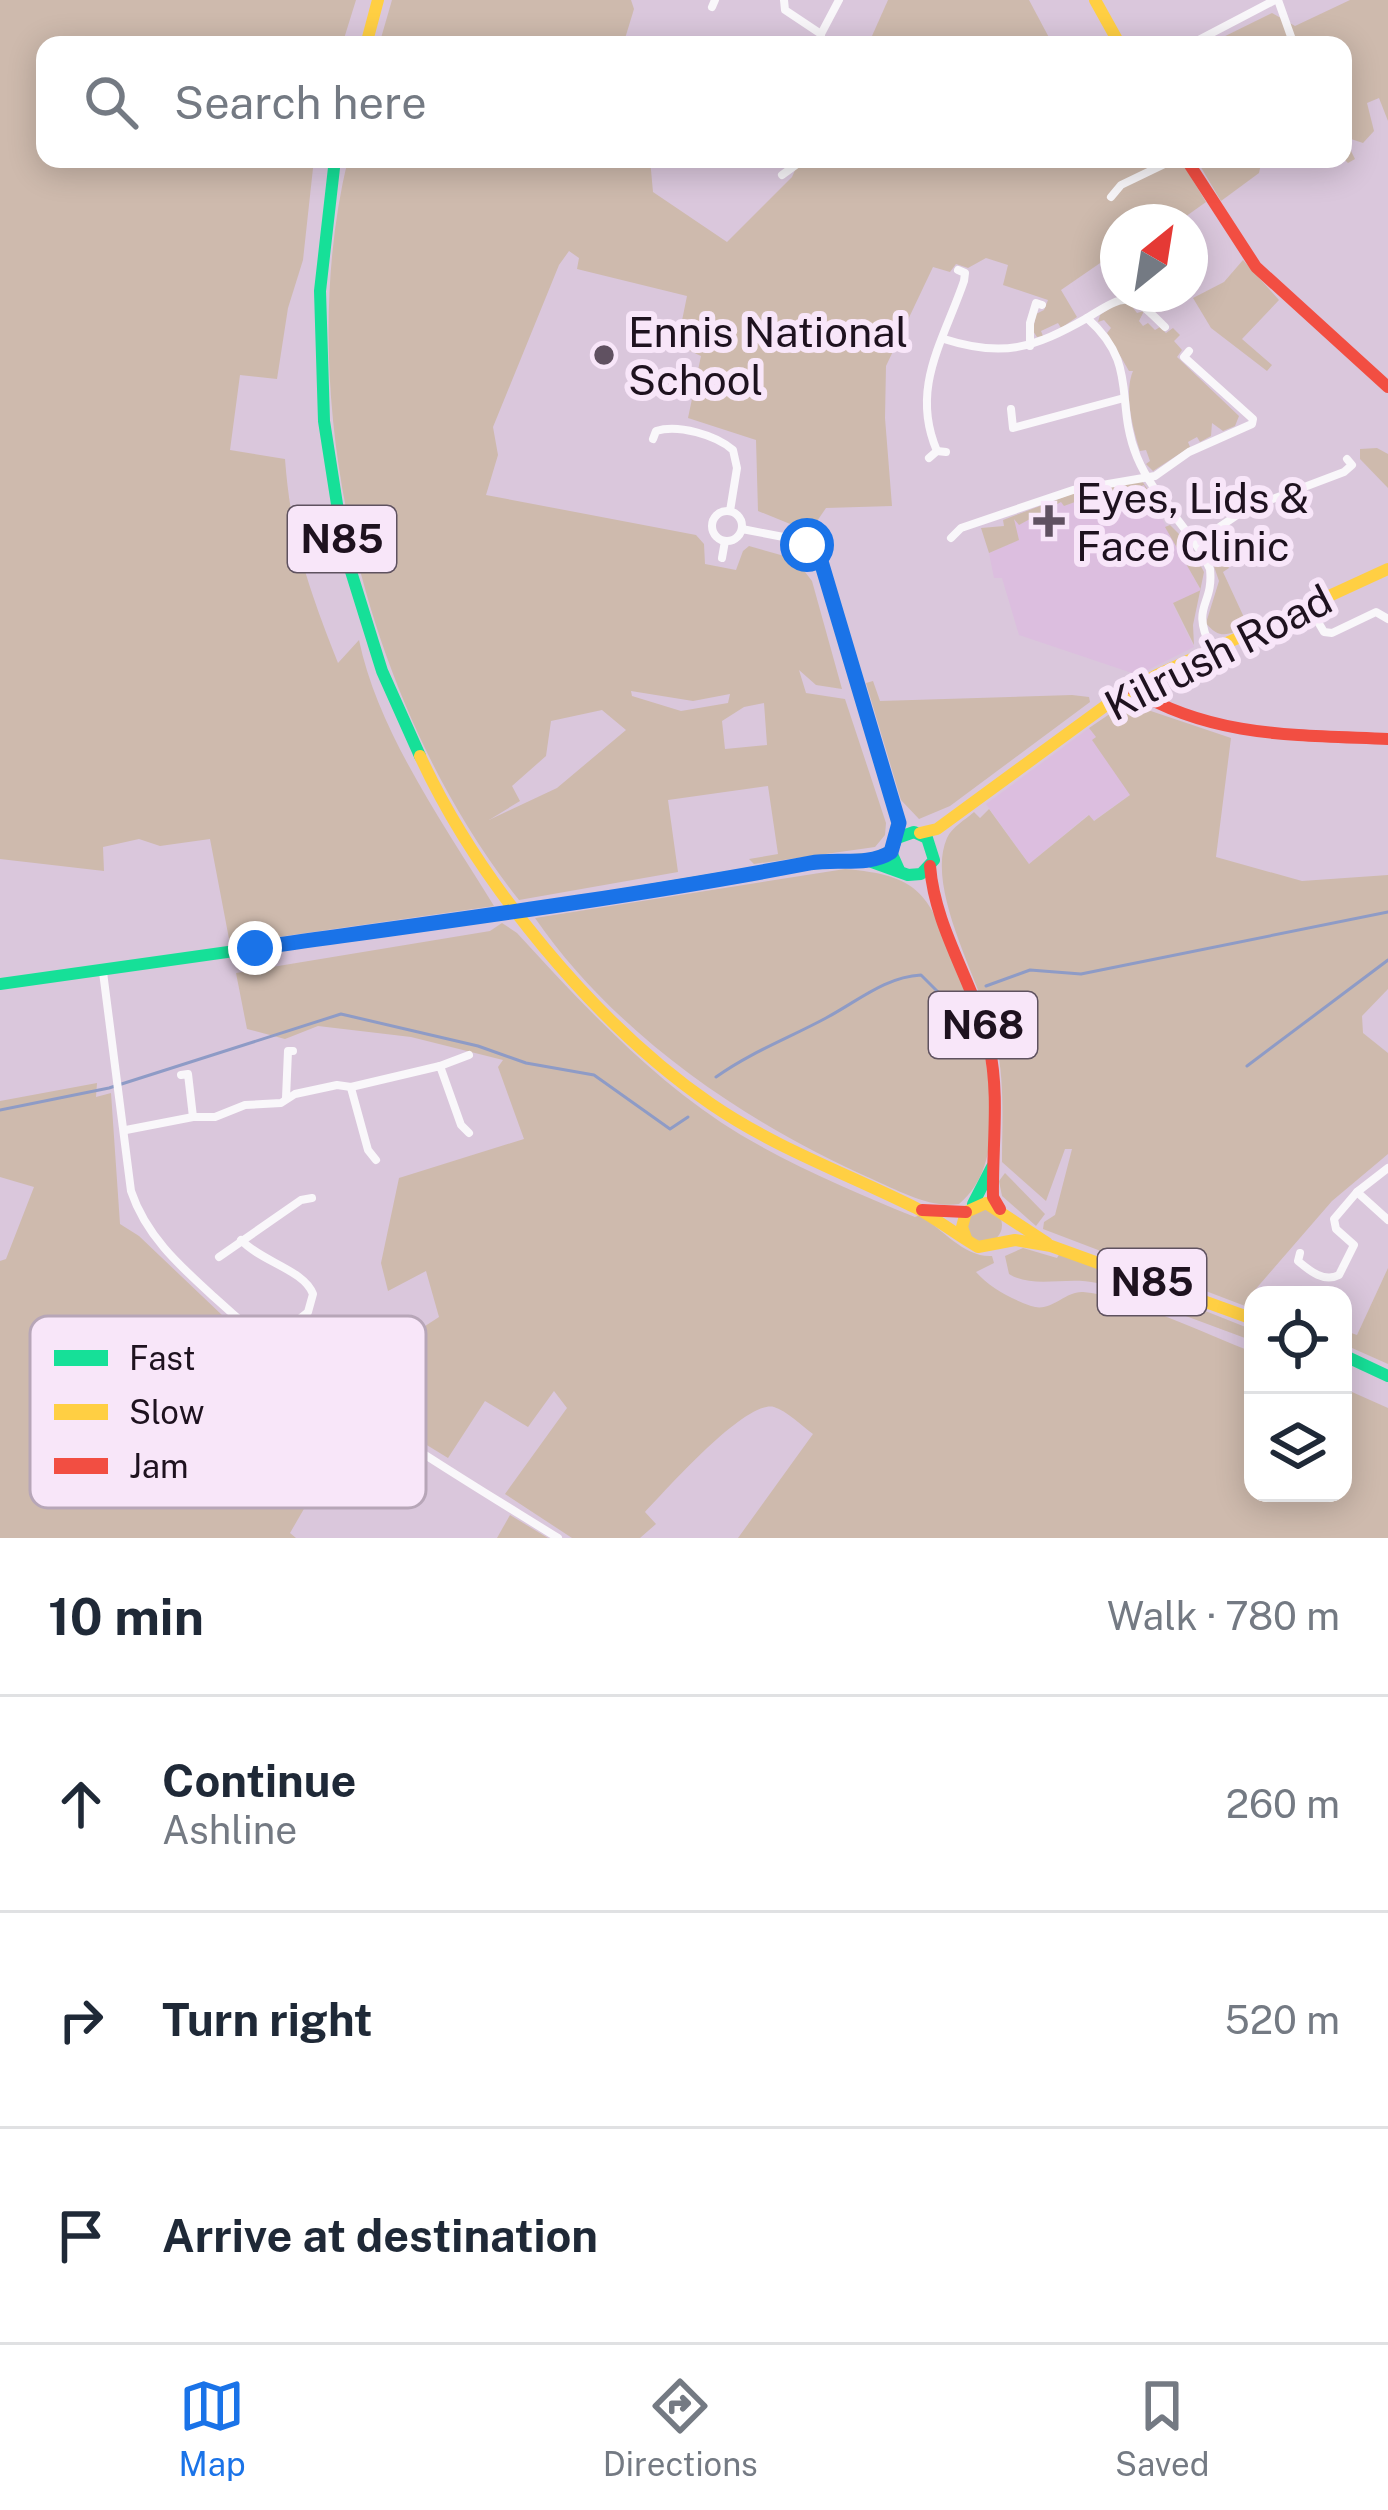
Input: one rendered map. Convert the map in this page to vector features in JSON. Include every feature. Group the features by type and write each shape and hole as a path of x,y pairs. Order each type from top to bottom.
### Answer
{"main road":[{"path":"368,36 378,0"},
{"path":"1095,0 1115,36"},
{"name":"N85","path":"334,168 321,264 320,379 344,551 373,655 425,775 462,840 526,928 630,1038 688,1088 792,1153 919,1210 985,1248 1015,1240 1051,1246 1244,1316"},
{"path":"1192,168 1256,267 1388,387"},
{"name":"Kilrush Road","path":"859,860 903,836 937,829 1132,689 1388,569"},
{"path":"1132,689 1157,708 1255,736 1388,739"},
{"path":"904,872 903,836 934,847 937,829"},
{"name":"N68","path":"934,847 933,892 977,1004 988,1046 996,1107 993,1197 1002,1212"},
{"path":"0,984 548,907 818,862 859,860 921,874 930,866"},
{"path":"904,872 925,882 933,892"},
{"name":"N68","path":"968,1209 992,1166"},
{"name":"N85","path":"919,1210 968,1209 986,1202 1051,1246"},
{"path":"968,1209 962,1227 968,1240"},
{"path":"998,1243 1006,1230 1002,1212"},
{"path":"1352,1359 1388,1376"}],"street":[{"path":"784,0 785,10 816,36"},
{"path":"823,36 838,0"},
{"path":"1206,36 1276,0 1290,36"},
{"path":"782,175 791,168"},
{"path":"1111,197 1121,185 1156,168"},
{"path":"938,454 925,416 925,396 964,281 965,273 958,270"},
{"path":"944,339 996,351 1030,346 1118,298 1132,299 1165,327"},
{"path":"1030,346 1030,323 1036,303 1042,305"},
{"path":"1087,318 1115,352 1125,381 1132,441 1147,476 1210,568 1212,579 1200,622 1211,648"},
{"path":"951,538 961,528 1046,498 1155,476 1189,452 1252,424 1253,418 1244,415 1184,357 1189,351"},
{"path":"1011,409 1013,428 1124,398"},
{"path":"653,439 656,431 670,428 720,440 733,450 737,468 730,511"},
{"path":"1196,543 1246,509 1344,472 1352,466 1348,459"},
{"path":"730,511 740,518 742,530 735,540 724,542 715,535 712,524 720,513 730,511"},
{"path":"696,520 712,524"},
{"path":"742,530 799,540 820,558 903,836"},
{"path":"722,558 724,542"},
{"path":"1308,605 1324,632 1332,633 1376,612 1388,620"},
{"path":"104,972 131,1191 145,1224 172,1257 236,1316"},
{"path":"286,1098 288,1052 293,1051"},
{"path":"126,1130 215,1117 245,1105 269,1106 469,1055"},
{"path":"440,1066 461,1125 469,1133"},
{"path":"182,1075 188,1075 193,1117"},
{"path":"351,1088 368,1150 376,1160"},
{"path":"1300,1253 1298,1261 1310,1271 1327,1278 1339,1275 1354,1245 1336,1228 1334,1219 1357,1192 1388,1168"},
{"path":"1357,1192 1388,1220"},
{"path":"219,1257 301,1199 312,1198"},
{"path":"241,1240 258,1257 306,1280 314,1294 303,1316"},
{"path":"426,1454 558,1538"}],"shaded area":[{"path":"0,0 356,0 345,36 36,36 36,168 313,168 303,260 288,308 277,379 240,375 230,450 285,459 303,563 338,663 359,640 397,744 494,906 230,944 210,839 160,846 139,839 103,847 104,871 0,859"},
{"path":"392,0 631,0 634,9 626,36 382,36"},
{"path":"888,0 1029,0 1048,36 872,36"},
{"path":"1350,0 1388,0 1388,121 1379,98 1367,103 1374,131 1363,143 1352,139 1352,36 1225,36 1272,13 1295,26"},
{"path":"346,168 651,168 653,192 727,242 796,168 1185,168 1206,202 1100,204 1100,263 1061,290 1077,317 1061,328 1058,323 1041,331 1043,336 1033,331 1036,314 1048,300 1003,285 1008,265 986,258 968,268 956,264 950,272 933,267 886,366 892,506 826,508 805,530 758,511 756,440 688,418 701,356 677,345 687,296 577,269 579,258 569,251 559,265 493,427 498,455 486,495 696,535 704,544 705,564 736,570 749,546 795,559 812,581 842,689 816,685 799,670 806,693 845,699 886,823 885,835 875,847 754,864 749,859 778,854 768,786 668,800 678,872 519,900 465,823 420,737 382,644 354,548 336,448 329,349 332,252","holes":["631,691 693,701 730,694 728,703 681,711 632,696","764,703 767,745 725,749 722,721 744,707","602,710 626,730 557,788 489,820 520,801 512,786 546,756 551,721"]},
{"path":"1201,168 1260,168 1259,173 1221,201"},
{"path":"1243,260 1279,300 1242,339 1272,365 1267,371 1211,328 1201,312 1208,312 1208,290 1224,282"},
{"path":"1144,312 1139,321 1143,326 1148,323 1166,333 1173,328 1180,335 1174,341 1182,350 1177,357 1239,416 1235,426 1223,431 1212,423 1211,436 1188,442 1190,447 1153,471 1146,464 1150,461 1146,450 1140,451 1132,420 1129,389 1133,371 1107,333 1111,328 1104,320 1098,322 1100,315"},
{"path":"1377,448 1388,454 1388,488 1360,459 1360,449"},
{"path":"1142,481 1161,509 1159,519 1144,485 1105,498 1102,492 1064,506 1061,502 1019,525 1014,519 1019,540 989,553 981,528 1004,526 1003,520 1077,492"},
{"path":"1144,485 1201,591 1173,604 1194,647 1138,675 1019,635 1002,578 994,578 989,553 1018,540 1014,519 1062,502 1064,506 1102,492 1106,498"},
{"path":"1170,525 1189,544 1204,572 1200,589 1165,527"},
{"path":"1215,536 1229,568 1223,572 1248,626 1226,634 1206,623 1219,581 1207,546"},
{"path":"1200,590 1193,625 1194,645 1173,603"},
{"path":"873,681 880,701 1072,695 1089,697 1090,702 950,806 919,819 901,800 866,683"},
{"path":"1133,705 1231,738 1216,857 1302,881 1388,875 1388,989 1362,1016 1363,1033 1388,1053 1388,1154 1332,1201 1258,1286 1244,1286 1244,1306 1043,1229 1044,1222 1055,1215 1072,1149 1065,1149 1046,1201 1002,1162 1002,1087 996,1042 949,911 942,859 947,838 974,812 980,818 989,809 1029,864 1089,815 1094,821 1130,795 1092,740 1096,737 1089,728 1117,709"},
{"path":"1089,728 1096,737 1093,741 1131,794 1093,821 1088,815 1029,864 986,804"},
{"path":"845,869 889,876 917,891 936,917 970,1001 979,1033 979,1055 985,1057 990,1136 981,1174 959,1204 926,1201 892,1188 777,1131 731,1102 643,1037 567,960 535,918"},
{"path":"502,923 679,1092 784,1158 893,1208 921,1215 964,1248 992,1256 994,1263 976,1272 1001,1292 1038,1307 1076,1293 1101,1295 1244,1348 1244,1502 1352,1502 1352,1392 1388,1408 1388,1538 738,1538 813,1434 774,1407 745,1417 687,1467 645,1512 656,1524 640,1538 572,1538 505,1494 567,1408 554,1391 528,1427 485,1401 448,1458 426,1445 426,1325 439,1317 426,1271 388,1291 381,1263 399,1178 524,1139 498,1067 503,1060 411,1037 318,1026 285,1039 247,1029 236,973 490,931"},
{"path":"97,1083 96,1097 111,1093 120,1224 139,1236 223,1316 30,1316 30,1508 304,1508 290,1533 296,1538 0,1538 0,1261 6,1259 34,1187 0,1177 0,1101"},
{"path":"1005,1173 1045,1214 1036,1226 1002,1196 999,1181"},
{"path":"984,1207 997,1212 1002,1225 997,1238 984,1243 971,1238 966,1225 971,1212"},
{"path":"1023,1248 1057,1258 1060,1253 1244,1326 1244,1338 1097,1283 1018,1278 1009,1274 1005,1256"},
{"path":"1388,1268 1388,1364 1352,1348 1352,1333 1357,1335"},
{"path":"510,1515 548,1538 497,1538"}],"waterway":[{"path":"986,986 1030,970 1081,974 1388,912"},
{"path":"1247,1066 1388,960"},
{"path":"716,1077 895,980 921,975 940,994 961,995"},
{"path":"0,1110 109,1088 341,1014 478,1046 526,1063 594,1075 670,1129 688,1117"}],"traffic: fast":[{"path":"334,168 320,291 324,421 344,549 382,671 420,756"},
{"path":"872,862 908,875 921,874 934,860 927,838 914,832 897,838 891,852 899,870"},
{"path":"0,984 729,877"},
{"path":"973,1204 992,1167"},
{"path":"1352,1359 1388,1376"}],"traffic: slow":[{"path":"368,36 378,0"},
{"path":"1095,0 1115,36"},
{"path":"920,833 937,829 1112,701 1157,675 1388,569"},
{"path":"420,756 474,852 544,948 625,1034 711,1104 786,1147 916,1208 978,1247 1015,1240 1051,1246 1244,1316"},
{"path":"729,877 818,862 872,859 891,852"},
{"path":"966,1238 962,1227 966,1212 986,1203 1047,1243"}],"traffic: jam":[{"path":"1192,168 1256,267 1388,387"},
{"path":"1132,689 1162,705 1224,725 1388,739"},
{"path":"930,866 939,912 989,1046 995,1102 993,1197 1000,1209"},
{"path":"922,1210 966,1212"}],"place":[{"name":"Ennis National School","path":"604,355"},
{"name":"Eyes, Lids & Face Clinic","path":"1049,521"}],"route":[{"path":"255,948 548,907 818,862 872,859 891,852 899,823 820,558 807,545"}]}
